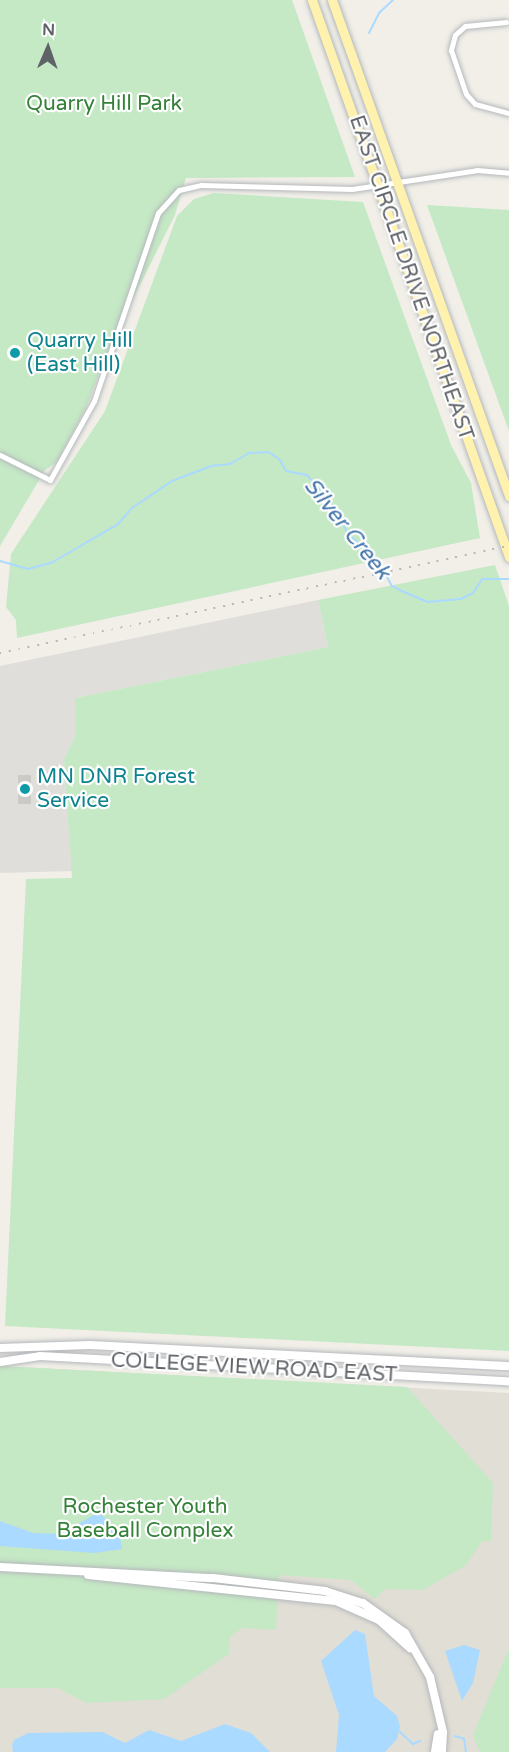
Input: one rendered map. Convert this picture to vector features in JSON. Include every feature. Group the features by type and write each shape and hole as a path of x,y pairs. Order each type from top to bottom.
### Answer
{"main road":[{"name":"EAST CIRCLE DRIVE NORTHEAST","path":"312,0 509,557"},
{"name":"EAST CIRCLE DRIVE NORTHEAST","path":"333,0 509,496"},
{"name":"COLLEGE VIEW ROAD EAST","path":"0,1348 90,1346 509,1366"},
{"name":"COLLEGE VIEW ROAD EAST","path":"0,1362 40,1356 509,1381"},
{"path":"0,1568 70,1572 336,1601 379,1620 418,1655 430,1677 440,1715 442,1752"},
{"path":"435,1752 440,1715"}],"street":[{"path":"506,22 465,26 455,35 451,50 466,94 475,104 509,113"},
{"path":"0,455 50,480 94,401 154,220 172,194 201,185 379,187 477,170 509,173"}],"shaded area":[{"path":"318,600 328,647 75,698 75,736 64,759 72,871 0,873 0,666"},
{"name":"Rochester Youth Baseball Complex","path":"0,1366 509,1393 509,1752 0,1752"}],"green space":[{"name":"Quarry Hill Park","path":"0,0 292,0 355,177 186,178 175,215 111,343 86,408 57,462 45,470 0,546"},
{"path":"214,193 363,202 451,445 471,483 480,538 17,638 16,620 6,607 11,554 105,411 177,216 194,199"},
{"path":"427,205 509,210 509,431"},
{"path":"495,565 509,606 509,1351 5,1326 26,879 72,878 64,759 75,736 75,698 328,647 318,600"},
{"name":"Rochester Youth Baseball Complex","path":"0,1366 407,1387 493,1483 491,1541 482,1541 466,1565 423,1590 386,1589 374,1599 351,1580 279,1575 276,1630 242,1628 230,1637 229,1654 164,1699 87,1703 58,1688 0,1688"},
{"path":"509,1648 509,1752 480,1752 473,1735"}],"water":[{"path":"95,1514 101,1514 120,1537 122,1549 94,1553 0,1546 0,1521 33,1533 62,1534"},
{"path":"355,1630 365,1634 374,1696 397,1716 400,1726 397,1739 385,1752 336,1752 339,1715 321,1661"},
{"path":"464,1645 480,1650 473,1683 462,1701 445,1651"},
{"path":"225,1724 251,1733 270,1752 13,1752 12,1746 14,1740 28,1733 102,1732 125,1743 149,1730 181,1741"}],"building":[{"name":"MN DNR Forest Service","path":"18,775 31,775 31,804 18,804"}],"waterway":[{"path":"369,33 379,13 393,0"},
{"name":"Silver Creek","path":"0,561 28,569 51,563 118,524 132,508 172,481 211,466 230,464 249,453 268,452 279,459 286,471 307,475 338,512 348,534 379,562 392,586 427,602 461,599 473,593 482,579 509,579"},
{"path":"399,1731 413,1744 420,1741"},
{"path":"455,1736 464,1739 466,1752"}],"railway":[{"path":"0,653 509,546"}],"place":[{"name":"Quarry Hill (East Hill)","path":"15,353"},
{"name":"MN DNR Forest Service","path":"25,789"}]}
